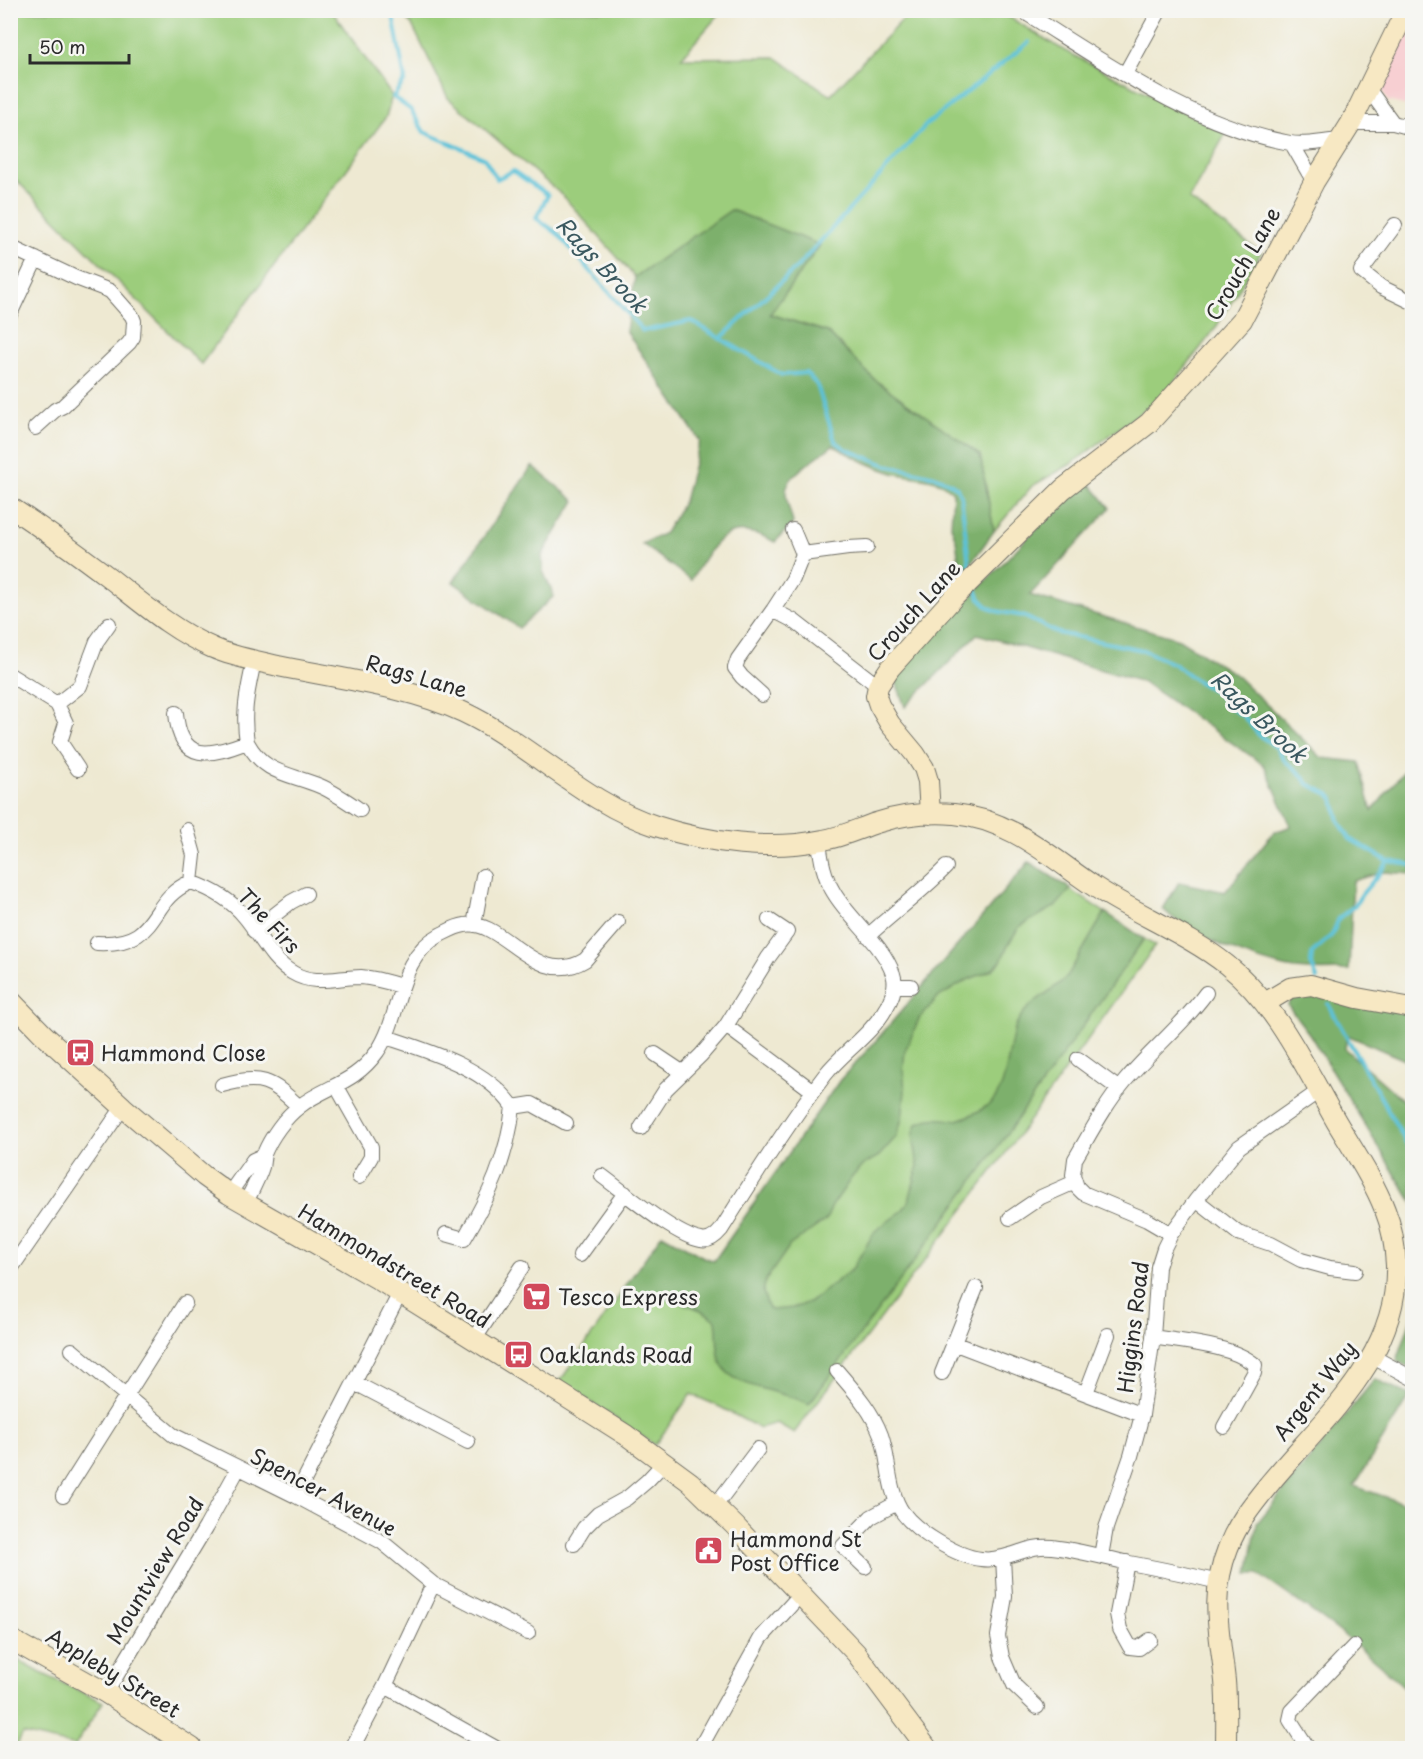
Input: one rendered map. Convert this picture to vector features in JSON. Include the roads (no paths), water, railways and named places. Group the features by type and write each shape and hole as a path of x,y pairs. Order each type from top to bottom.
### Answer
{"street":[{"path":"1021,10 1125,74 1212,120 1234,129 1292,144 1340,140"},
{"path":"1125,74 1160,10"},
{"name":"Crouch Lane","path":"930,814 929,787 924,768 890,724 879,705 876,696 878,686 890,668 953,598 1063,489 1149,423 1242,320 1314,182 1351,123 1406,10"},
{"path":"1367,87 1393,123"},
{"path":"1351,123 1393,123 1413,128"},
{"path":"1292,144 1314,182"},
{"path":"1395,225 1361,271 1381,287 1413,302"},
{"path":"10,247 84,282 110,291 132,315 135,327 129,344 63,406 35,428"},
{"path":"10,314 36,259"},
{"name":"Rags Lane","path":"10,507 74,550 183,633 217,650 254,661 414,695 457,709 489,725 622,813 671,831 738,843 793,844 819,842 895,818 930,814"},
{"path":"762,695 735,668 742,650 773,610 798,569 803,554 793,530"},
{"path":"803,554 867,547"},
{"path":"773,610 794,621 878,686"},
{"path":"57,704 80,686 98,641 109,624"},
{"path":"254,661 244,719 247,742 252,750 265,765 291,777 324,787 360,810"},
{"path":"10,675 57,704 66,723 60,742 78,769"},
{"path":"176,713 180,735 185,743 199,752 213,753 247,742"},
{"path":"930,814 954,814 977,818 1017,833 1036,844 1100,891 1213,955 1241,978 1265,1003 1290,988 1311,986 1356,998 1413,1008"},
{"path":"97,943 122,942 139,934 151,924 170,896 191,882 194,855 187,830"},
{"path":"602,1176 680,1231 701,1240 711,1239 721,1230 775,1145 813,1091 835,1064 879,1019 887,1007 895,986 893,972 868,936 833,893 823,870 819,842"},
{"path":"868,936 945,867"},
{"path":"474,925 483,876"},
{"name":"The Firs","path":"191,882 236,908 280,964 301,977 316,980 372,978 402,986"},
{"path":"254,931 291,902 306,894"},
{"path":"641,1128 666,1089 701,1055 726,1026 787,932 769,920"},
{"path":"237,1199 262,1167 264,1155 281,1126 299,1107 350,1080 368,1064 386,1037 413,960 435,938 452,929 474,925 492,932 536,961 559,967 573,966 585,960 618,922"},
{"path":"895,986 911,986"},
{"path":"1171,1234 1147,1220 1087,1196 1080,1191 1075,1182 1073,1170 1076,1159 1119,1089 1195,1008 1206,993"},
{"name":"Hammondstreet Road","path":"10,1000 45,1036 123,1107 204,1176 237,1199 400,1293 626,1435 690,1482 856,1653 927,1749"},
{"name":"Argent Way","path":"1226,1749 1225,1679 1217,1630 1218,1582 1225,1553 1243,1515 1348,1392 1373,1357 1383,1337 1394,1297 1396,1269 1392,1235 1382,1203 1265,1003"},
{"path":"726,1026 813,1091"},
{"path":"386,1037 438,1055 466,1069 498,1090 513,1107"},
{"path":"655,1054 682,1072"},
{"path":"1078,1059 1119,1089"},
{"path":"222,1085 246,1081 266,1082 281,1089 299,1107"},
{"path":"337,1087 371,1147 371,1157 359,1177"},
{"name":"Higgins Road","path":"1101,1556 1106,1528 1142,1416 1153,1337 1158,1267 1164,1248 1171,1234 1196,1200 1239,1147 1318,1091"},
{"path":"513,1107 532,1104 566,1123"},
{"path":"10,1270 123,1107"},
{"path":"446,1234 464,1239 487,1200 499,1168 513,1107"},
{"path":"1010,1218 1041,1197 1075,1182"},
{"path":"579,1255 625,1192"},
{"path":"1196,1200 1238,1233 1271,1244 1301,1260 1330,1268 1355,1270"},
{"path":"474,1340 522,1267"},
{"path":"942,1373 976,1288"},
{"path":"296,1496 400,1293"},
{"path":"63,1496 185,1303"},
{"path":"1086,1393 1108,1335"},
{"path":"1153,1337 1224,1350 1250,1360 1255,1365 1254,1373 1224,1427"},
{"path":"953,1343 1142,1416"},
{"name":"Spencer Avenue","path":"72,1350 161,1426 238,1469 296,1496 382,1542 433,1584 528,1633"},
{"path":"1373,1357 1413,1378"},
{"path":"837,1371 867,1407 881,1436 897,1503 903,1513 918,1528 956,1552 982,1560 1041,1547 1101,1556 1218,1582"},
{"path":"355,1383 468,1442"},
{"path":"715,1506 758,1449"},
{"path":"574,1544 584,1528 598,1514 632,1494 664,1463"},
{"name":"Mountview Road","path":"106,1693 206,1527 238,1469"},
{"path":"865,1567 843,1546 871,1517 897,1503"},
{"path":"1003,1557 1005,1591 998,1636 1002,1657 1014,1685 1037,1707"},
{"path":"1127,1562 1117,1614 1120,1629 1130,1647 1139,1648 1150,1640"},
{"path":"352,1749 385,1686 433,1584"},
{"path":"700,1749 761,1638 801,1594"},
{"name":"Appleby Street","path":"10,1639 106,1693 192,1749"},
{"path":"1308,1749 1290,1720 1292,1711 1354,1646"},
{"path":"385,1686 496,1749"}],"waterway":[{"name":"Rags Brook","path":"392,10 405,80 393,97 411,110 424,132 484,158 497,179 513,171 548,195 536,218 557,233 643,331 691,321 782,375 806,373 817,385 835,441 846,449 886,465 935,476 957,488 961,496 970,572"},
{"path":"720,339 798,266 926,125 1029,42"},
{"name":"Rags Brook","path":"974,585 980,599 996,611 1023,616 1058,633 1143,650 1174,664 1218,693 1227,705 1243,716 1259,735 1276,747 1285,761 1299,772 1308,784 1329,794 1334,800 1339,821 1350,839 1388,861 1412,865"},
{"path":"1317,979 1311,963 1312,953 1332,935 1339,918 1355,905 1388,861"},
{"path":"1328,1004 1412,1153"}],"place":[{"name":"Hammond Close","path":"80,1052"},
{"name":"Tesco Express","path":"537,1296"},
{"name":"Oaklands Road","path":"518,1354"},
{"name":"Hammond St Post Office","path":"709,1550"}]}
